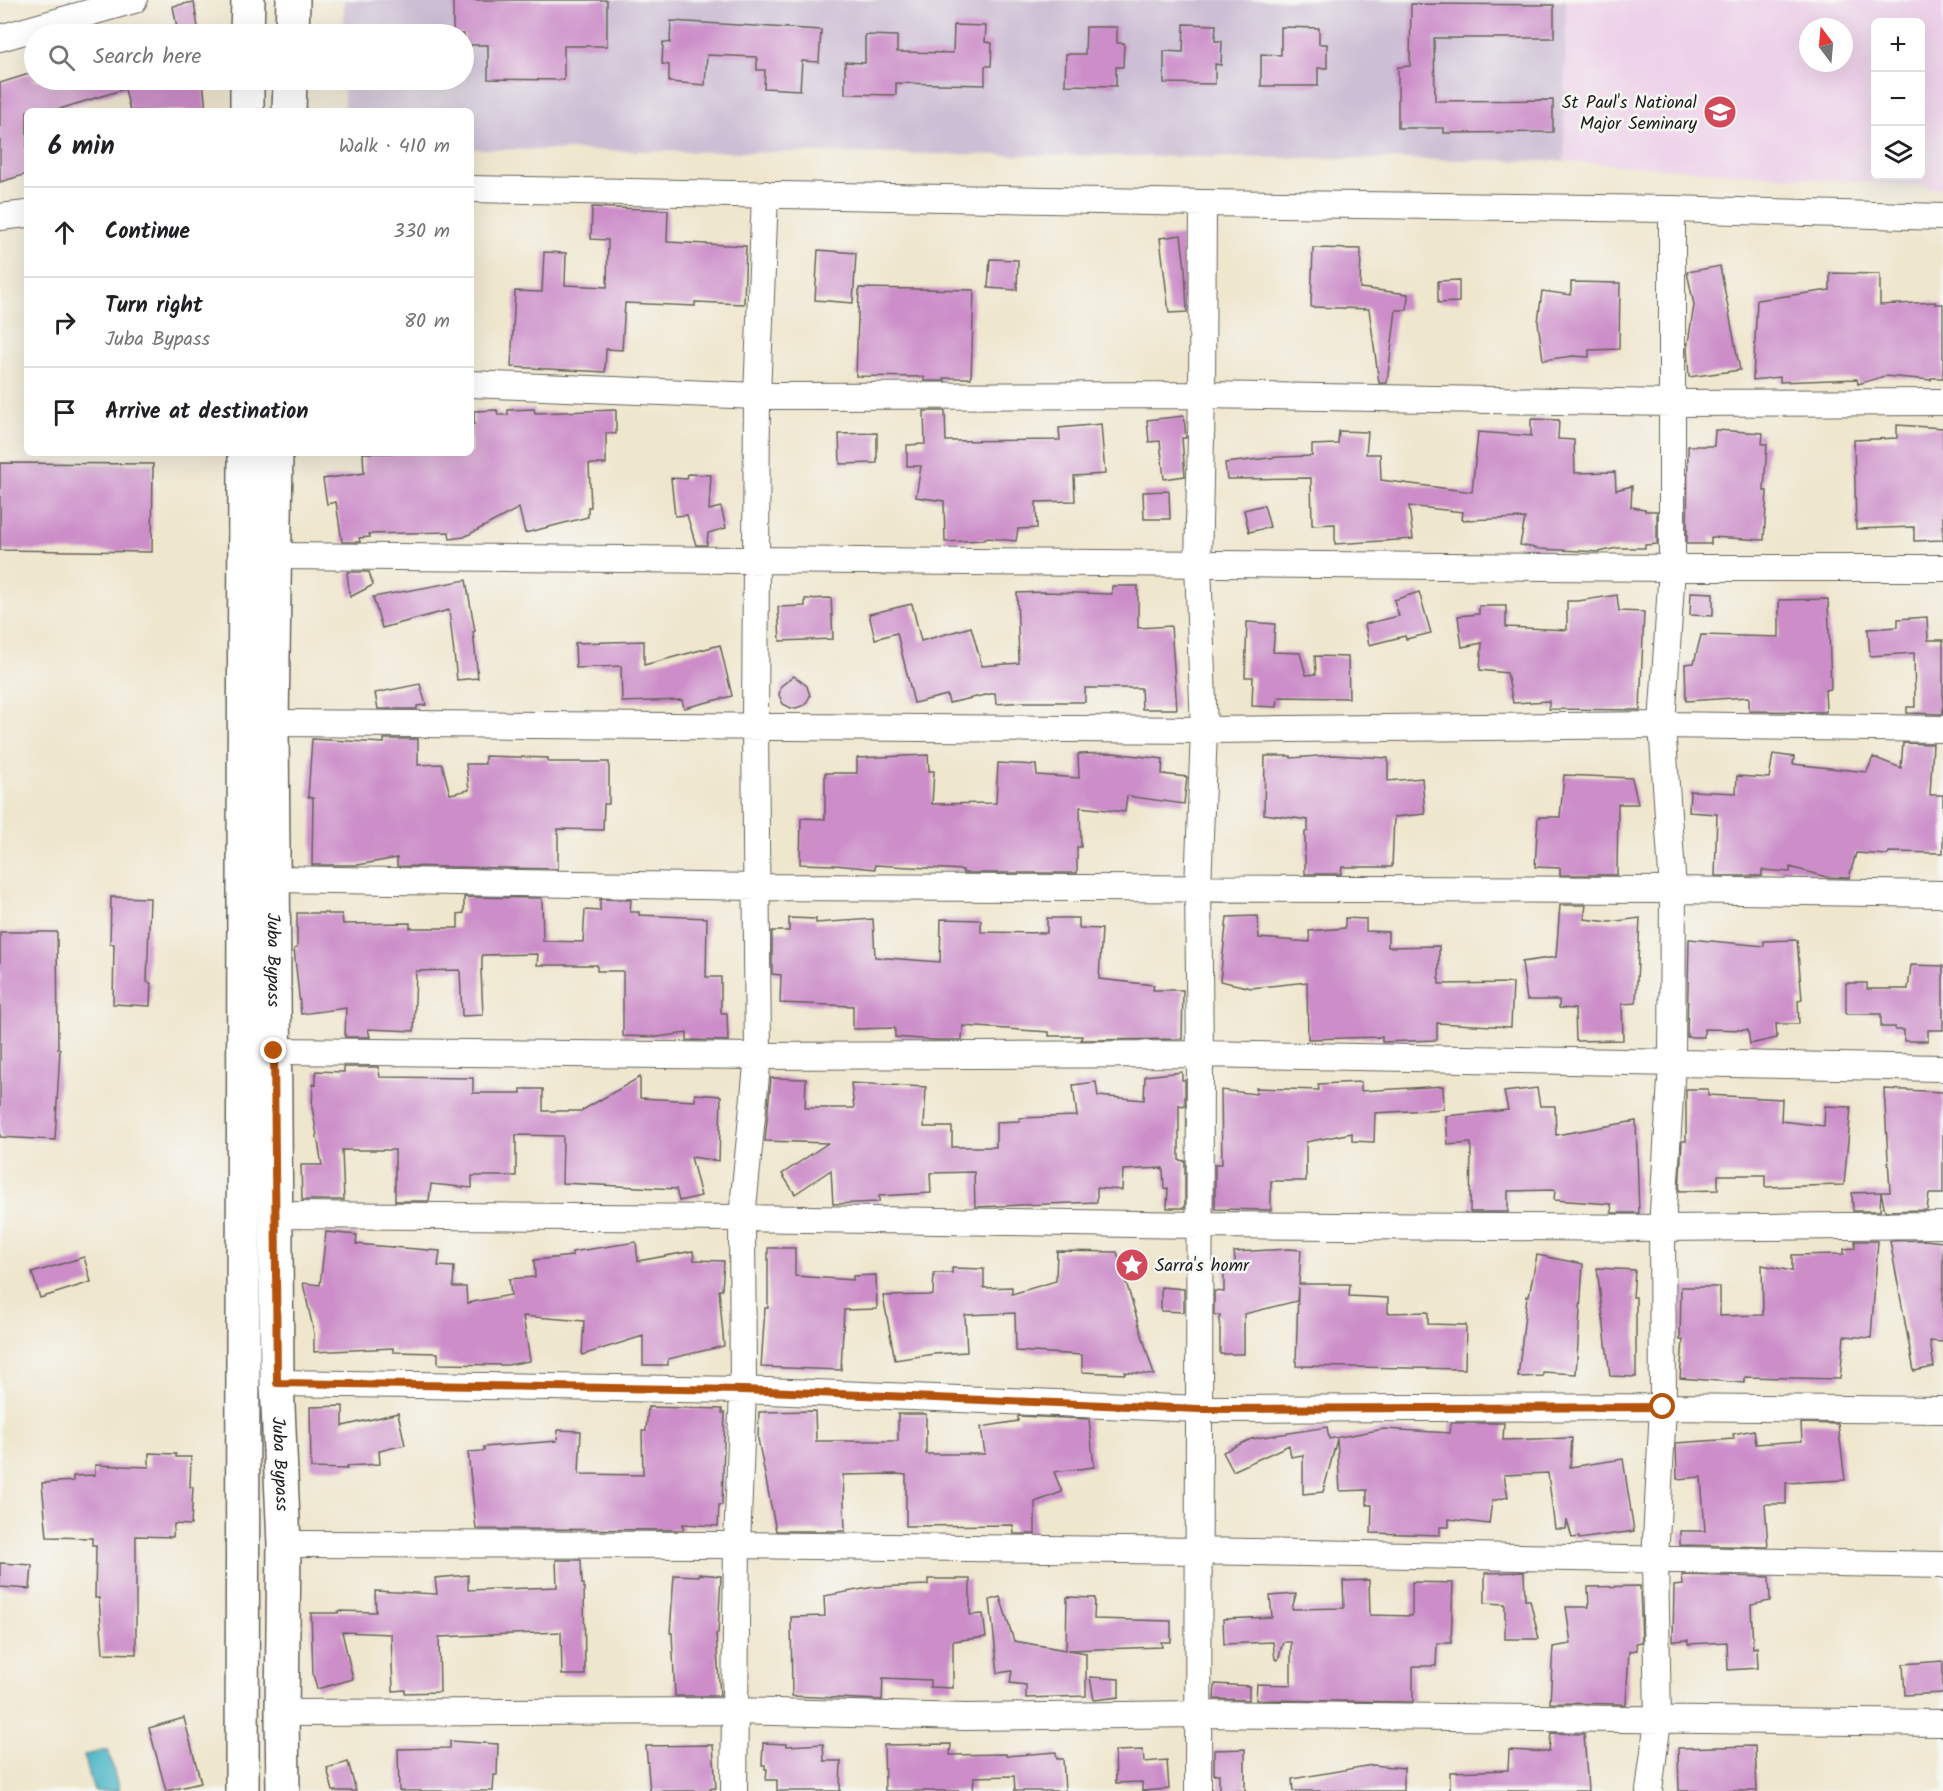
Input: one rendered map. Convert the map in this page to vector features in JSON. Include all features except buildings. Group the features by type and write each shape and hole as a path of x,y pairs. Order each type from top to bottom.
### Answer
{"main road":[{"path":"247,24 248,0"},
{"path":"292,24 293,0"},
{"path":"246,108 247,90"},
{"path":"289,108 290,90"},
{"name":"Juba Bypass","path":"242,1791 245,456"},
{"name":"Juba Bypass","path":"276,456 272,723 277,1383 284,1544 283,1791"}],"street":[{"path":"49,24 134,0"},
{"path":"0,38 24,31"},
{"path":"474,189 1203,203 1672,209 1943,217"},
{"path":"734,1791 743,1390 742,1218 758,1056 755,727 757,396 765,194"},
{"path":"1198,1791 1200,1054 1198,888 1204,730 1198,563 1203,203"},
{"path":"1649,1791 1658,1720 1655,1560 1663,1407 1662,1227 1672,1064 1673,890 1662,725 1672,568 1672,209"},
{"path":"0,218 24,214"},
{"path":"474,384 757,396 1202,395 1672,403 1943,402"},
{"path":"275,556 1672,568 1943,568"},
{"path":"272,723 1204,730 1662,725 1943,729"},
{"path":"273,879 757,887 1673,890 1943,894"},
{"path":"274,1051 758,1056 1200,1054 1943,1068"},
{"path":"276,1215 742,1218 1199,1225 1662,1227 1943,1225"},
{"path":"277,1383 743,1390 1199,1409 1663,1407 1943,1410"},
{"path":"284,1544 738,1545 1943,1564"},
{"path":"282,1713 735,1711 966,1717 1198,1714 1943,1723"}],"shaded area":[{"path":"344,0 1566,0 1564,161 474,149 474,108 344,108 344,90 474,90 474,24 344,24"},
{"name":"St Paul's National Major Seminary","path":"1566,0 1943,0 1943,188 1564,161"}],"water":[{"path":"108,1750 119,1791 94,1791 84,1755"}],"place":[{"name":"St Paul's National Major Seminary","path":"1720,112"},
{"name":"Sarra's homr","path":"1132,1265"}],"route":[{"path":"274,1051 277,1383 743,1390 1199,1409 1663,1407"}]}
